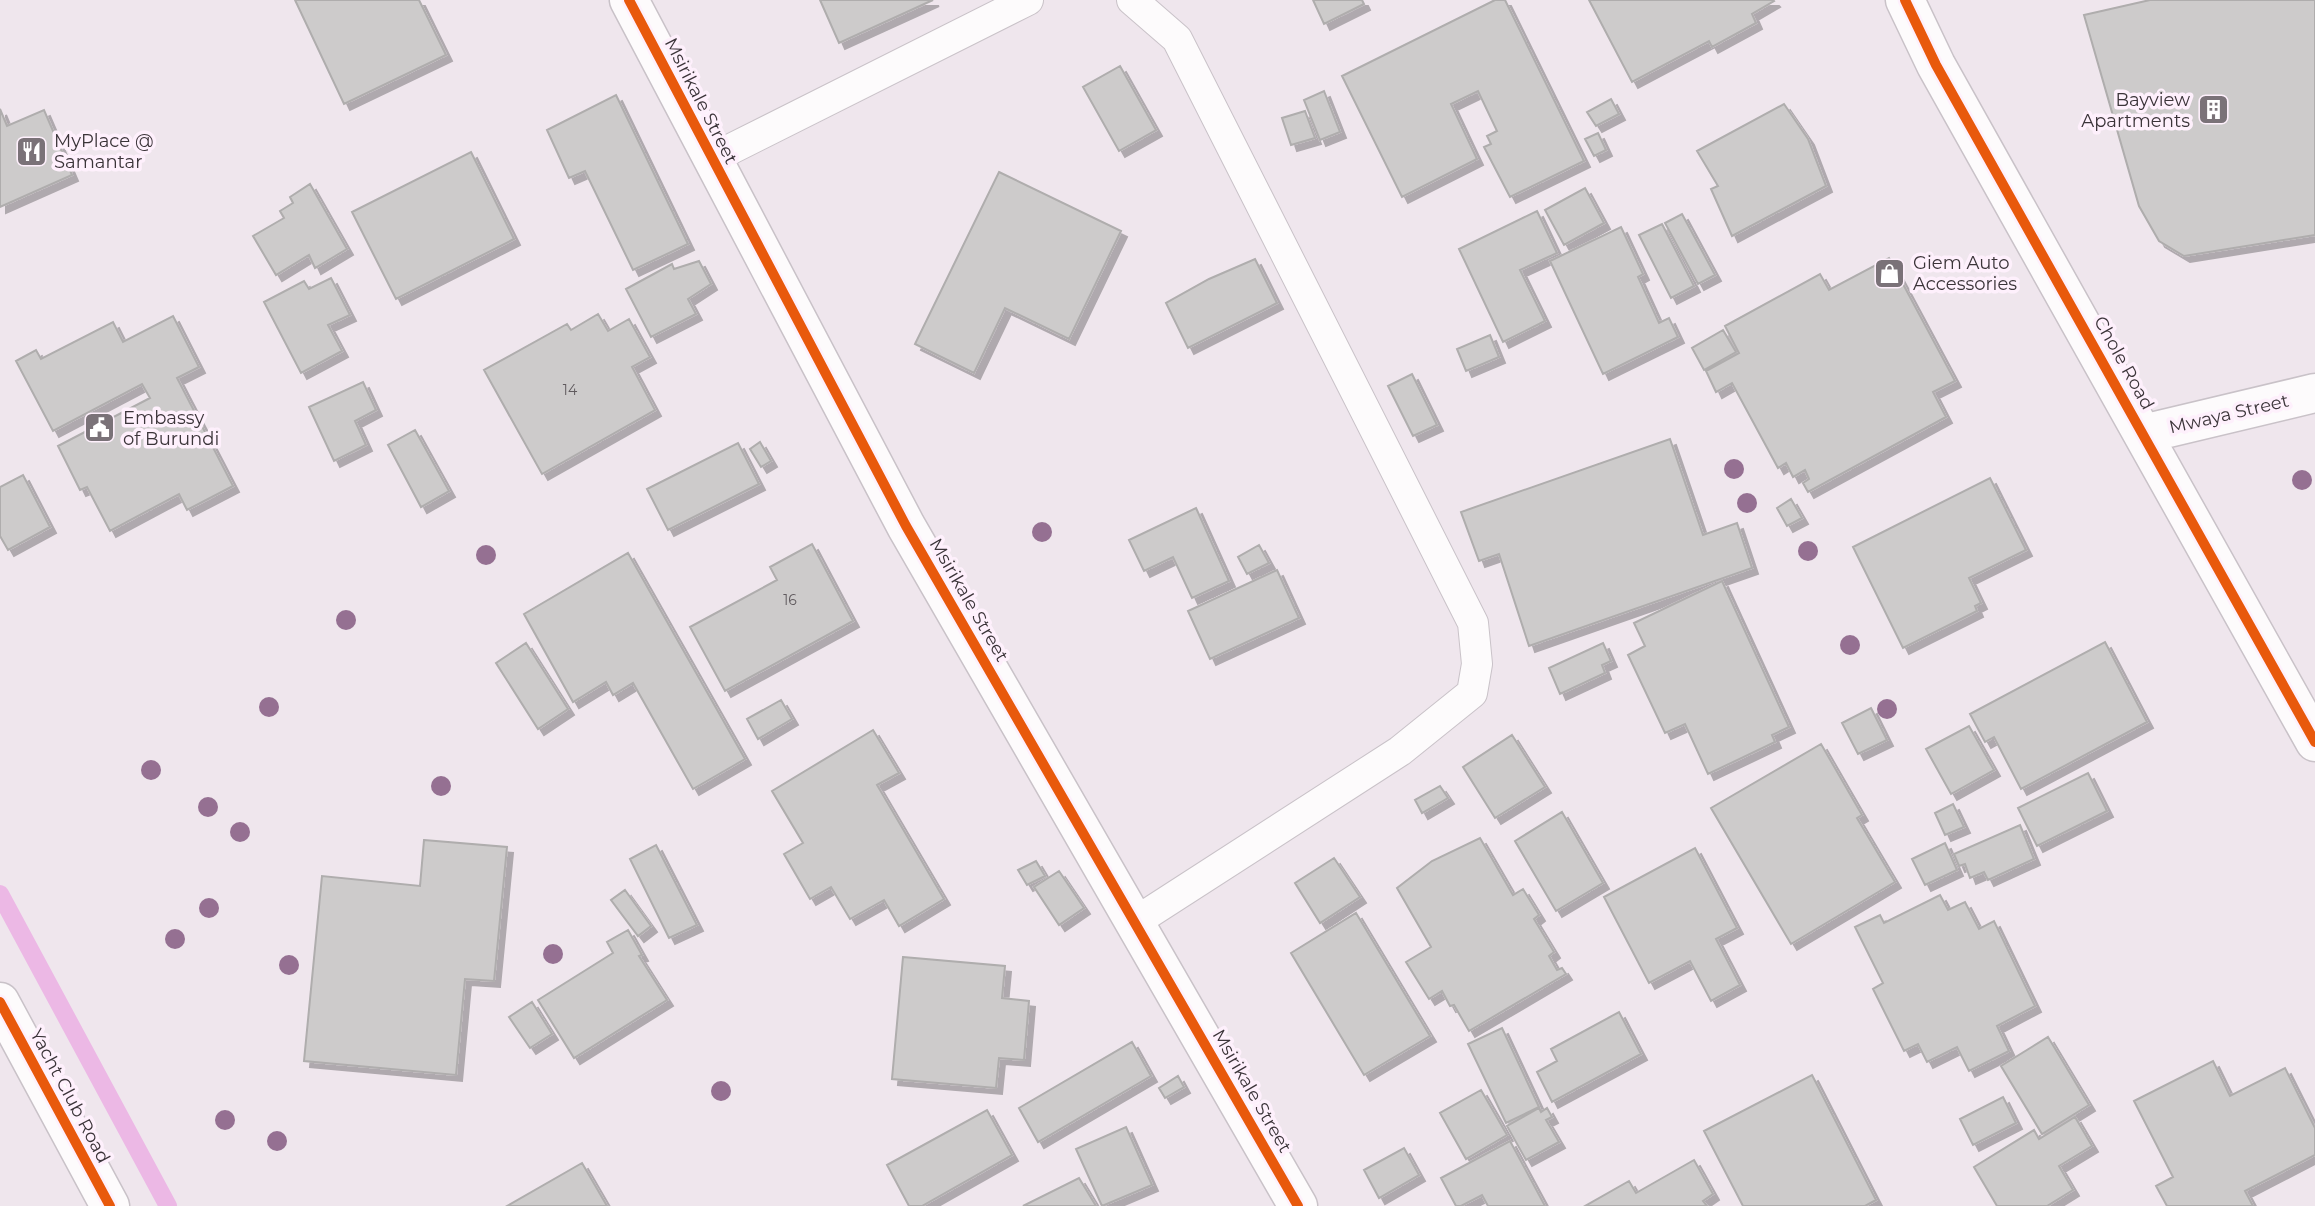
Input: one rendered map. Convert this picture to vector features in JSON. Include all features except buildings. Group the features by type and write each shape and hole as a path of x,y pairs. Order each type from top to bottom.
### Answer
{"street":[{"name":"Msirikale Street","path":"629,0 906,526 1298,1206"},
{"name":"Chole Road","path":"1905,0 1936,65 2315,742"},
{"name":"Mwaya Street","path":"2143,434 2315,393"},
{"name":"Yacht Club Road","path":"0,1002 110,1206"}],"lane":[{"path":"711,159 1028,0"},
{"path":"1132,0 1177,38 1473,623 1477,664 1472,693 1400,751 1135,922"}],"waterway":[{"path":"0,894 168,1206"}],"cycle path":[{"path":"629,0 906,526 1298,1206"},
{"path":"1905,0 1936,65 2315,742"},
{"path":"0,1002 110,1206"}],"place":[{"name":"Bayview Apartments","path":"2213,110"},
{"name":"MyPlace @ Samantar","path":"31,151"},
{"name":"Giem Auto Accessories","path":"1890,273"},
{"name":"Embassy of Burundi","path":"100,428"}]}
